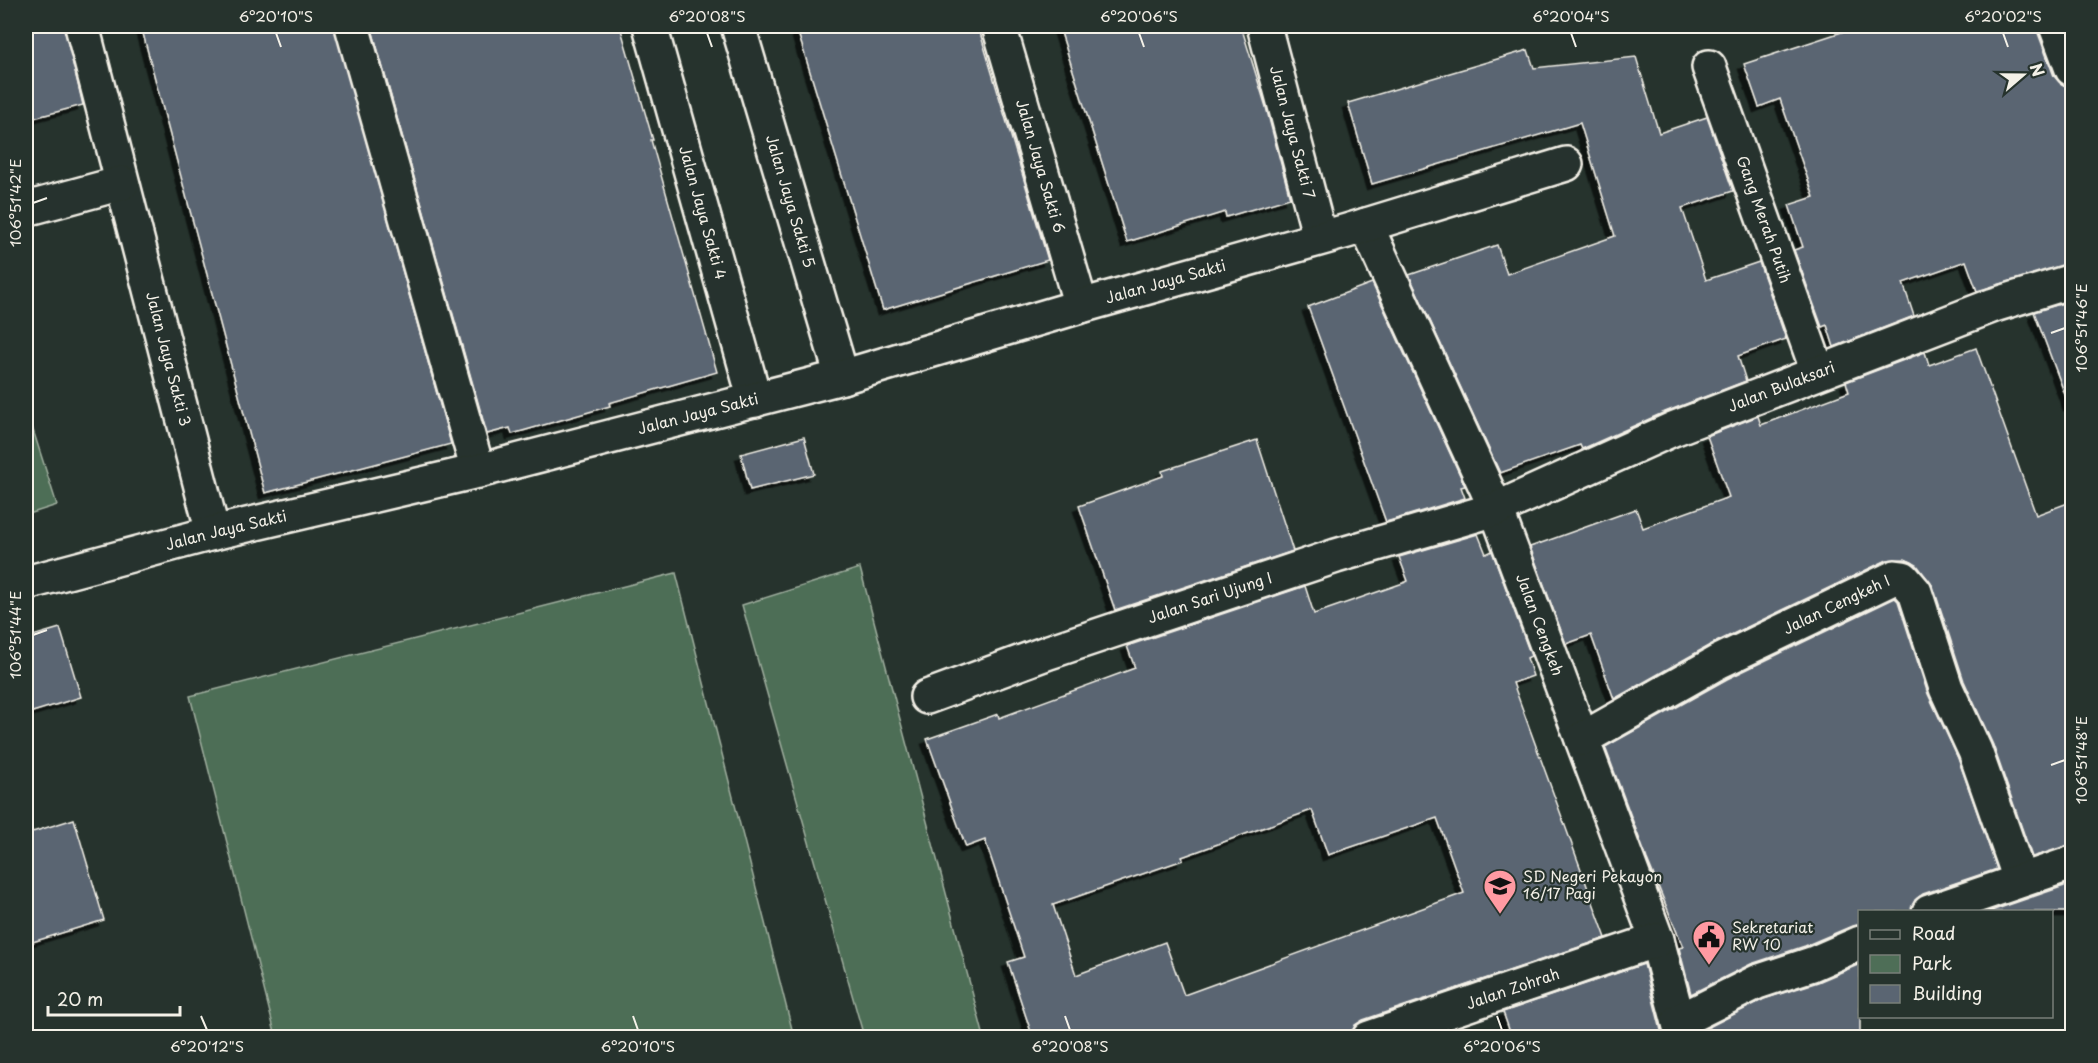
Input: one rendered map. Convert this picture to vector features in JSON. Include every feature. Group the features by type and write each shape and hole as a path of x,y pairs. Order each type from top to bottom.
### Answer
{"street":[{"name":"Jalan Jaya Sakti 3","path":"82,26 213,533"},
{"path":"352,26 478,471"},
{"name":"Jalan Jaya Sakti 4","path":"650,26 755,400"},
{"name":"Jalan Jaya Sakti 5","path":"738,26 842,376"},
{"name":"Jalan Jaya Sakti 6","path":"999,26 1081,306"},
{"name":"Jalan Jaya Sakti 7","path":"1264,26 1320,238"},
{"path":"2056,26 2073,69"},
{"name":"Gang Merah Putih","path":"1709,67 1818,372"},
{"name":"Jalan Jaya Sakti","path":"26,583 213,533 478,471 755,400 1366,225 1566,164"},
{"path":"26,209 122,183"},
{"name":"Jalan Cengkeh","path":"1366,225 1496,508 1657,940 1681,1029"},
{"name":"Jalan Bulaksari","path":"1496,508 1673,429 1994,305 2073,281"},
{"name":"Jalan Sari Ujung I","path":"927,697 1049,652 1292,571 1496,508"},
{"name":"Jalan Cengkeh I","path":"1582,740 1718,662 1894,578 1903,578 1915,592 1946,688 1975,751 2020,879"},
{"path":"1935,910 2020,879 2073,863"},
{"name":"Jalan Zohrah","path":"1369,1038 1657,940"},
{"path":"1681,1029 1757,982 1812,964 1858,944"}],"green space":[{"path":"26,408 57,505 26,515"},
{"path":"860,568 984,1037 864,1037 742,605"},
{"path":"676,573 794,1037 276,1037 190,696"}],"building":[{"path":"26,26 64,26 83,105 26,120"},
{"path":"141,26 334,26 451,444 265,493"},
{"path":"371,26 620,26 717,372 512,434 510,428 487,434"},
{"path":"796,26 978,26 1048,260 883,310"},
{"path":"1059,26 1241,26 1266,107 1290,198 1226,217 1225,212 1127,242"},
{"path":"1860,26 2038,26 2038,33 2054,76 2066,86 2073,106 2073,263 1977,291 1966,261 1903,283 1914,316 1834,347 1827,325 1822,327 1794,250 1803,247 1789,205 1814,197 1780,99 1759,107 1744,64"},
{"path":"1528,50 1534,68 1636,57 1659,133 1707,117 1733,191 1682,208 1706,280 1759,262 1786,339 1738,356 1746,381 1665,412 1582,449 1580,445 1500,473 1409,275 1497,245 1507,274 1615,236 1580,123 1372,184 1348,103"},
{"path":"1372,283 1465,486 1461,487 1465,498 1386,522 1308,307"},
{"path":"2073,300 2073,404 2069,405 2034,312"},
{"path":"1976,348 2036,515 2073,501 2073,845 2032,857 1993,745 1964,681 1933,586 1917,565 1905,559 1887,560 1710,645 1614,699 1591,635 1566,644 1530,547 1636,509 1643,528 1729,497 1707,436 1758,416 1761,425 1849,392 1846,382 1925,352 1929,365"},
{"path":"804,437 814,474 750,490 741,454"},
{"path":"1257,440 1293,551 1115,610 1079,506 1163,476 1162,471"},
{"path":"1478,534 1486,554 1492,551 1531,656 1527,658 1533,676 1513,683 1606,938 1363,1020 1355,1025 1353,1030 1331,1038 1033,1038 1008,962 1024,957 985,840 966,847 927,739 998,714 999,718 1135,668 1127,646 1305,586 1314,614 1406,582 1408,581 1399,557","holes":["1312,810 1328,855 1437,818 1464,893 1184,995 1165,942 1076,975 1053,905 1183,860 1182,857"]},
{"path":"1895,598 1898,601 1928,694 1958,758 1997,869 1923,894 1915,900 1912,910 1858,910 1858,925 1751,964 1691,994 1679,948 1683,947 1605,747 1727,679"},
{"path":"60,628 81,697 26,714 26,638"},
{"path":"74,819 104,920 26,944 26,834"},
{"path":"2073,883 2073,912 1994,910"},
{"path":"1644,964 1663,1038 1512,1038 1503,1012"},
{"path":"1858,965 1860,1038 1701,1038 1701,1031 1764,999 1818,982"}],"place":[{"name":"SD Negeri Pekayon 16/17 Pagi","path":"1500,915"},
{"name":"Sekretariat RW 10","path":"1709,966"}]}
